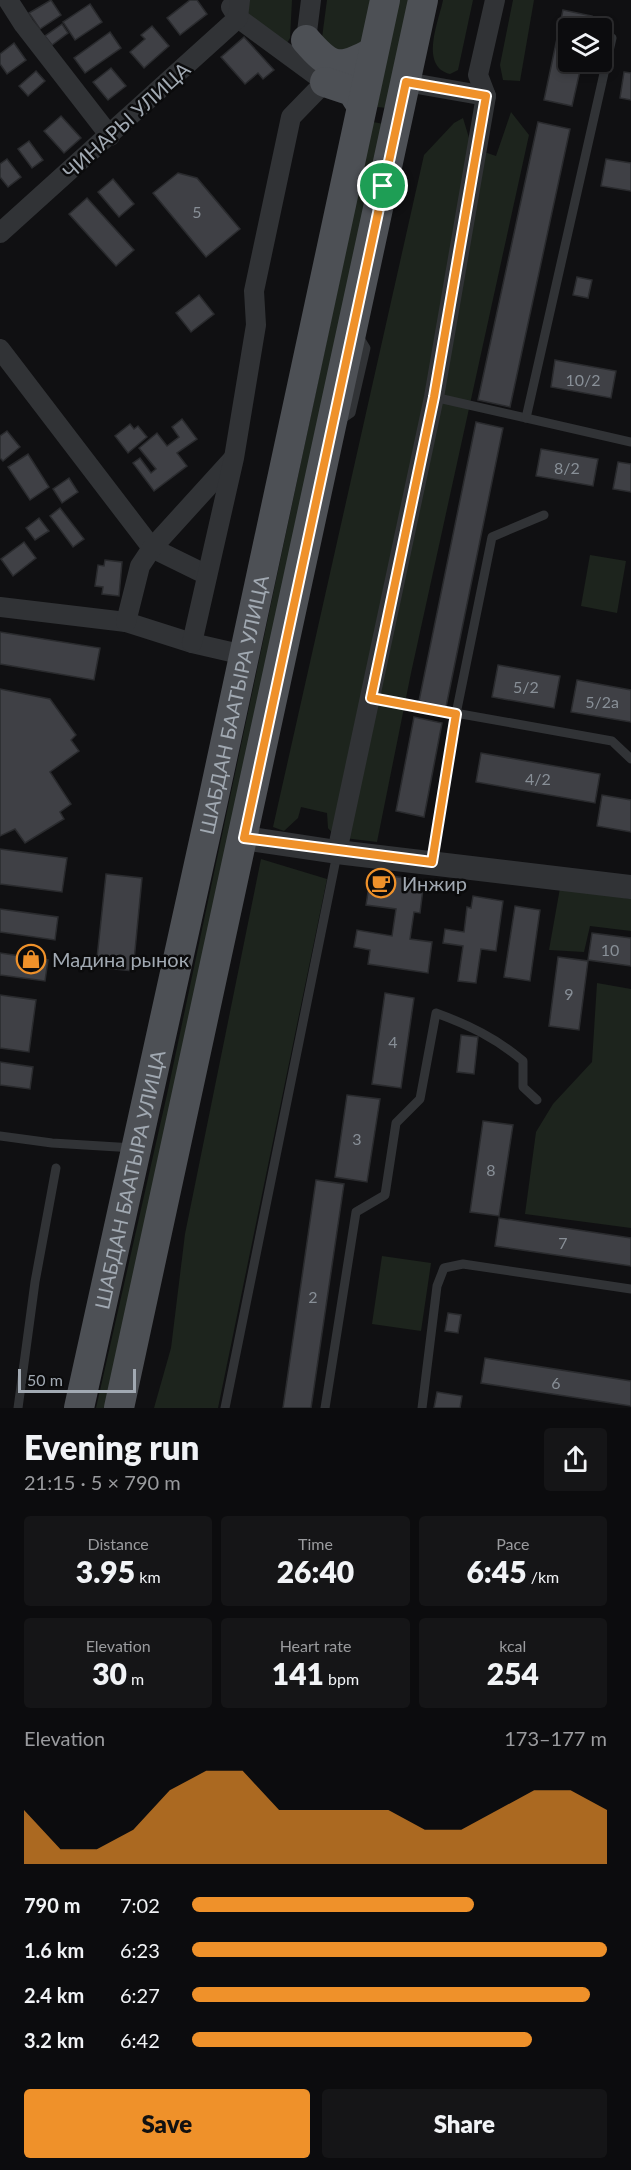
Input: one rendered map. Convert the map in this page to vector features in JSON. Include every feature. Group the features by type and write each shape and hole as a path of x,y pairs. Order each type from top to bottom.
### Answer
{"main road":[{"name":"ШАБДАН БААТЫРА УЛИЦА","path":"79,1408 385,0"},
{"name":"ШАБДАН БААТЫРА УЛИЦА","path":"119,1408 244,838 423,0"},
{"path":"306,40 322,59 336,64 351,65 373,52"},
{"path":"325,82 352,91 361,105"}],"street":[{"path":"8,0 24,26 110,136"},
{"path":"227,0 325,82"},
{"path":"311,0 306,40 325,82"},
{"path":"338,852 434,397 486,96 478,75 495,0"},
{"name":"ЧИНАРЫ УЛИЦА","path":"0,233 110,136 239,9"},
{"path":"192,643 234,458 256,325 254,291 291,117 325,82"},
{"path":"406,82 486,96"},
{"path":"0,349 152,548 207,575"},
{"path":"126,622 140,566 152,548 234,458"},
{"path":"0,607 126,622 192,643 244,655"},
{"path":"244,838 338,852 631,887"}],"lane":[{"path":"526,418 604,72"},
{"path":"434,397 631,442"},
{"path":"432,862 456,714 492,537 544,515"},
{"path":"371,698 612,741 631,759"},
{"path":"225,1408 338,852"},
{"path":"325,1408 356,1212 385,1195 396,1123 420,1099 436,1013 475,1027 503,1044 522,1061 523,1087 537,1100"},
{"path":"0,1136 136,1148"},
{"path":"18,1408 35,1282 56,1168"},
{"path":"422,1408 437,1286 444,1268 463,1264 631,1289"}],"shaded area":[{"path":"243,0 292,0 290,38 286,45 273,40 243,8"},
{"path":"327,0 374,0 363,48 340,54 322,38"},
{"path":"399,0 410,0 388,108 377,107"},
{"path":"443,0 473,0 458,70 450,74 435,62 433,53 435,31"},
{"path":"513,0 534,0 520,81 503,80 500,65"},
{"path":"511,112 529,135 411,673 377,842 336,837 328,828 327,813 301,807 298,818 284,831 273,827 424,155 454,123 463,118 472,148 496,156"},
{"path":"373,122 384,124 110,1408 96,1408 168,1090"},
{"path":"590,555 626,561 617,613 581,606"},
{"path":"261,859 327,879 218,1408 154,1408 171,1348 185,1234"},
{"path":"560,888 631,899 631,931 590,926 584,952 549,950"},
{"path":"597,983 631,989 631,1228 525,1214 536,1132 553,1104 592,1062"},
{"path":"382,1256 431,1263 421,1331 372,1324"}],"building":[{"path":"51,0 61,15 40,29 29,13"},
{"path":"190,0 197,0 207,14 180,35 167,18"},
{"path":"90,4 102,22 75,40 63,22"},
{"path":"563,10 592,16 592,18 561,18"},
{"path":"62,24 68,33 52,45 45,36"},
{"path":"152,26 169,46 144,68 130,52 145,39 141,35"},
{"path":"110,32 121,48 85,73 74,58"},
{"path":"558,34 558,72 580,72 572,106 544,100"},
{"path":"244,37 274,70 263,79 258,73 245,84 221,57"},
{"path":"14,43 26,60 7,74 0,64 0,54"},
{"path":"111,68 126,86 108,100 93,82"},
{"path":"36,71 45,81 28,96 19,86"},
{"path":"624,72 631,73 631,100 620,98"},
{"path":"61,116 81,138 64,153 44,131"},
{"path":"538,122 570,129 510,407 478,400"},
{"path":"29,141 43,160 32,168 18,149"},
{"path":"7,159 21,177 8,187 0,177 0,164"},
{"path":"606,159 631,163 631,191 601,186"},
{"path":"178,173 197,178 240,229 206,257 153,193"},
{"path":"113,179 134,204 119,217 98,192"},
{"path":"87,198 134,250 116,266 69,214"},
{"path":"577,277 592,280 588,298 573,295"},
{"path":"199,295 214,314 191,332 176,313"},
{"path":"555,360 616,371 611,398 551,387"},
{"path":"182,419 197,439 177,453 187,466 154,491 133,463 140,458 151,473 156,469 139,448 157,433 167,446 179,437 172,427"},
{"path":"476,422 503,428 446,707 419,701"},
{"path":"130,424 134,429 138,426 147,437 128,453 115,436"},
{"path":"7,431 20,447 3,461 0,458 0,436"},
{"path":"541,449 598,459 593,486 536,476"},
{"path":"28,454 49,487 30,500 8,467"},
{"path":"618,462 631,464 631,492 613,489"},
{"path":"69,478 78,492 62,503 53,489"},
{"path":"60,508 84,539 73,547 50,516"},
{"path":"39,518 49,531 35,540 26,528"},
{"path":"24,542 36,558 13,576 1,559"},
{"path":"105,560 122,562 119,596 102,594 103,587 95,586 98,565 104,566"},
{"path":"0,632 100,648 94,680 0,664"},
{"path":"498,665 560,676 554,708 492,697"},
{"path":"577,680 631,690 631,722 571,712"},
{"path":"0,689 50,699 76,735 71,740 79,751 50,772 71,804 60,812 64,819 25,843 15,829 0,836"},
{"path":"414,717 442,723 424,817 396,811"},
{"path":"481,753 600,774 595,803 476,782"},
{"path":"602,795 631,800 631,832 597,826"},
{"path":"0,849 67,858 62,892 0,884"},
{"path":"371,873 424,881 420,913 414,912 410,939 432,942 428,973 368,964 370,950 354,947 357,930 392,936 396,909 366,905"},
{"path":"106,874 142,878 133,971 96,967"},
{"path":"473,896 503,901 496,951 481,949 476,983 458,981 463,946 443,943 445,929 464,932 467,907 471,908"},
{"path":"515,906 540,910 530,981 504,977"},
{"path":"0,909 58,917 55,940 0,932"},
{"path":"592,933 631,938 631,966 588,960"},
{"path":"0,953 48,960 45,981 0,975"},
{"path":"558,957 588,961 579,1030 549,1026"},
{"path":"385,993 414,998 401,1088 372,1084"},
{"path":"0,995 36,1000 29,1052 0,1048"},
{"path":"461,1035 478,1037 474,1074 457,1072"},
{"path":"0,1062 33,1067 30,1089 0,1085"},
{"path":"347,1095 380,1099 367,1182 335,1177"},
{"path":"483,1121 513,1125 499,1216 470,1212"},
{"path":"316,1180 344,1184 311,1408 283,1408"},
{"path":"499,1218 631,1238 631,1266 495,1246"},
{"path":"448,1313 461,1315 458,1333 445,1331"},
{"path":"485,1358 631,1381 631,1406 481,1383"},
{"path":"437,1392 462,1396 460,1408 434,1408"}],"place":[{"name":"Инжир","path":"381,883"},
{"name":"Мадина рынок","path":"31,959"}],"route":[{"path":"406,82 486,96 434,397 371,698 456,714 432,862 338,852 244,838 383,186 406,82"}]}
